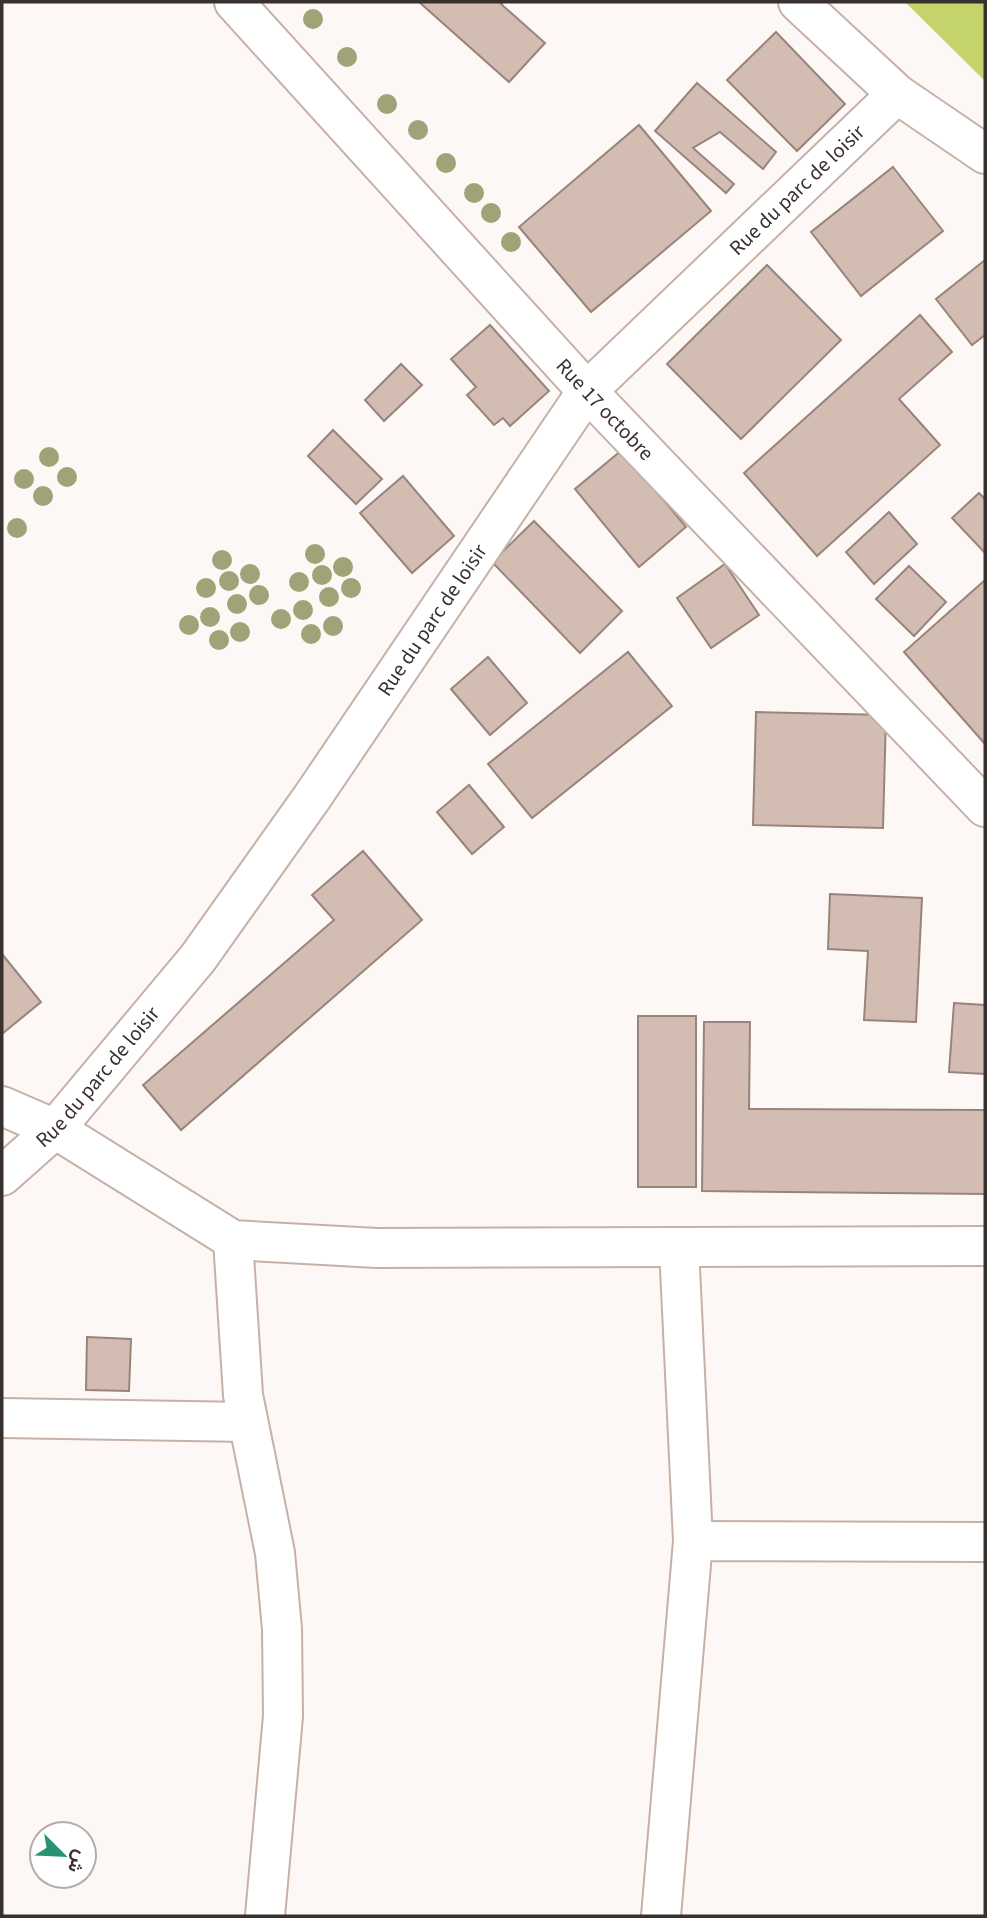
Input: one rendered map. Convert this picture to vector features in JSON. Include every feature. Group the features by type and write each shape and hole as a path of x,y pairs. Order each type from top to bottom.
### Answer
{"street":[{"name":"Rue 17 octobre","path":"234,2 587,391 985,807"},
{"path":"797,2 897,94 985,154"},
{"name":"Rue du parc de loisir","path":"2,1177 55,1129 198,958 313,796 587,391 897,94"},
{"path":"2,1106 55,1129 233,1240 377,1248 985,1246"},
{"path":"233,1240 243,1395 275,1553 282,1629 283,1716 265,1916"},
{"path":"661,1916 693,1541 679,1247"},
{"path":"2,1418 248,1422"},
{"path":"693,1541 985,1542"}],"green space":[{"path":"905,2 985,2 985,81"}],"building":[{"path":"419,2 503,2 501,4 545,43 509,82"},
{"path":"776,32 845,104 797,151 727,80"},
{"path":"697,83 776,152 763,169 720,132 693,148 734,184 726,193 655,131"},
{"path":"639,125 711,211 591,312 519,227"},
{"path":"893,167 943,231 861,296 811,232"},
{"path":"985,260 985,335 972,345 936,299"},
{"path":"767,265 841,340 741,439 667,364"},
{"path":"920,315 952,352 899,399 940,445 817,556 744,473"},
{"path":"490,325 549,391 510,426 503,418 494,425 467,395 476,387 451,359"},
{"path":"401,364 422,385 384,421 365,400"},
{"path":"333,430 382,479 356,504 308,456"},
{"path":"622,450 686,527 639,567 575,489"},
{"path":"403,476 454,536 412,573 360,513"},
{"path":"979,493 985,499 985,553 952,518"},
{"path":"889,512 917,544 874,584 846,552"},
{"path":"534,521 622,611 580,653 492,562"},
{"path":"725,564 759,615 711,648 677,598"},
{"path":"909,566 946,602 914,636 876,599"},
{"path":"985,580 985,744 904,652"},
{"path":"628,652 672,706 532,818 488,764"},
{"path":"488,657 527,703 490,735 451,689"},
{"path":"756,712 886,715 883,828 753,825"},
{"path":"469,785 504,827 472,854 437,812"},
{"path":"363,851 422,920 181,1130 143,1085 334,920 312,895"},
{"path":"830,894 922,898 916,1022 864,1020 868,951 828,949"},
{"path":"2,954 41,1002 2,1034"},
{"path":"954,1003 985,1005 985,1074 949,1072"},
{"path":"638,1016 696,1016 696,1187 638,1187"},
{"path":"704,1022 750,1022 749,1109 985,1110 985,1194 702,1191"},
{"path":"87,1337 131,1339 129,1391 86,1390"}]}
